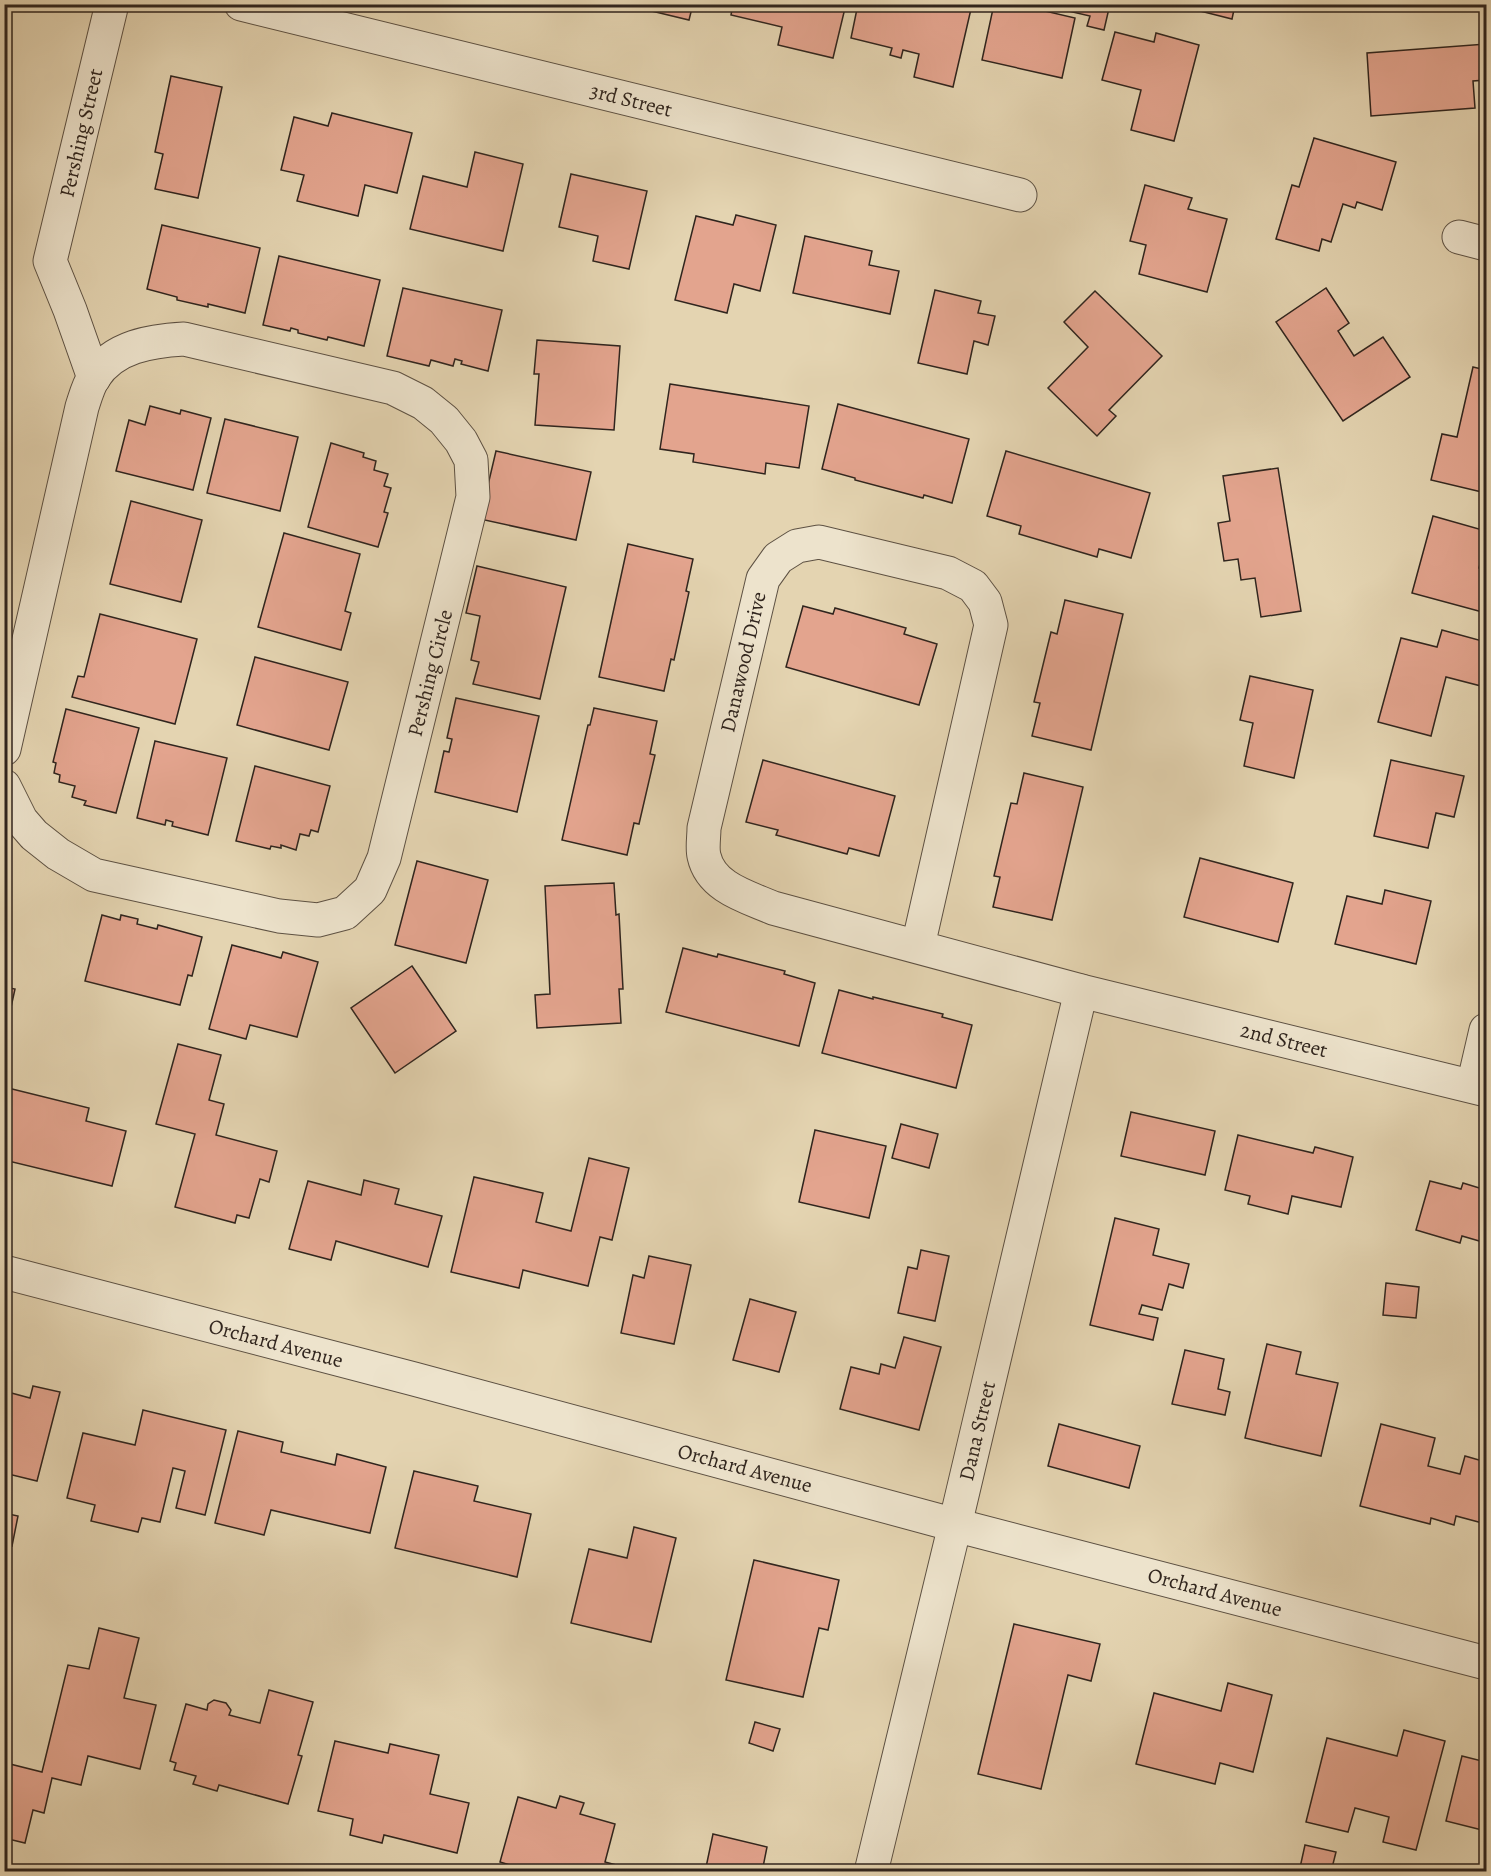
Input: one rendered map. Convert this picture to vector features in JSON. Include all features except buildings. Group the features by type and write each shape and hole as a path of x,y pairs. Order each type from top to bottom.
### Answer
{"street":[{"name":"Pershing Street","path":"94,378 50,261 112,4"},
{"name":"3rd Street","path":"241,4 1020,195"},
{"name":"Pershing Circle","path":"4,748 82,407 94,378 110,360 129,348 158,341 184,339 393,388 423,403 444,420 461,441 471,460 473,497 384,858 370,891 345,912 318,920 279,916 94,874 58,854 34,835 21,820 4,786"},
{"name":"Danawood Drive","path":"918,946 991,625 985,602 973,586 948,573 819,542 797,546 778,558 763,579 704,828 704,857 714,876 729,890 773,908 1081,991"},
{"name":"2nd Street","path":"1081,991 1480,1088"},
{"name":"Dana Street","path":"871,1872 1081,991"},
{"path":"1480,1088 1486,1030"},
{"name":"Orchard Avenue","path":"4,1272 414,1379 955,1525 1486,1662"}]}
